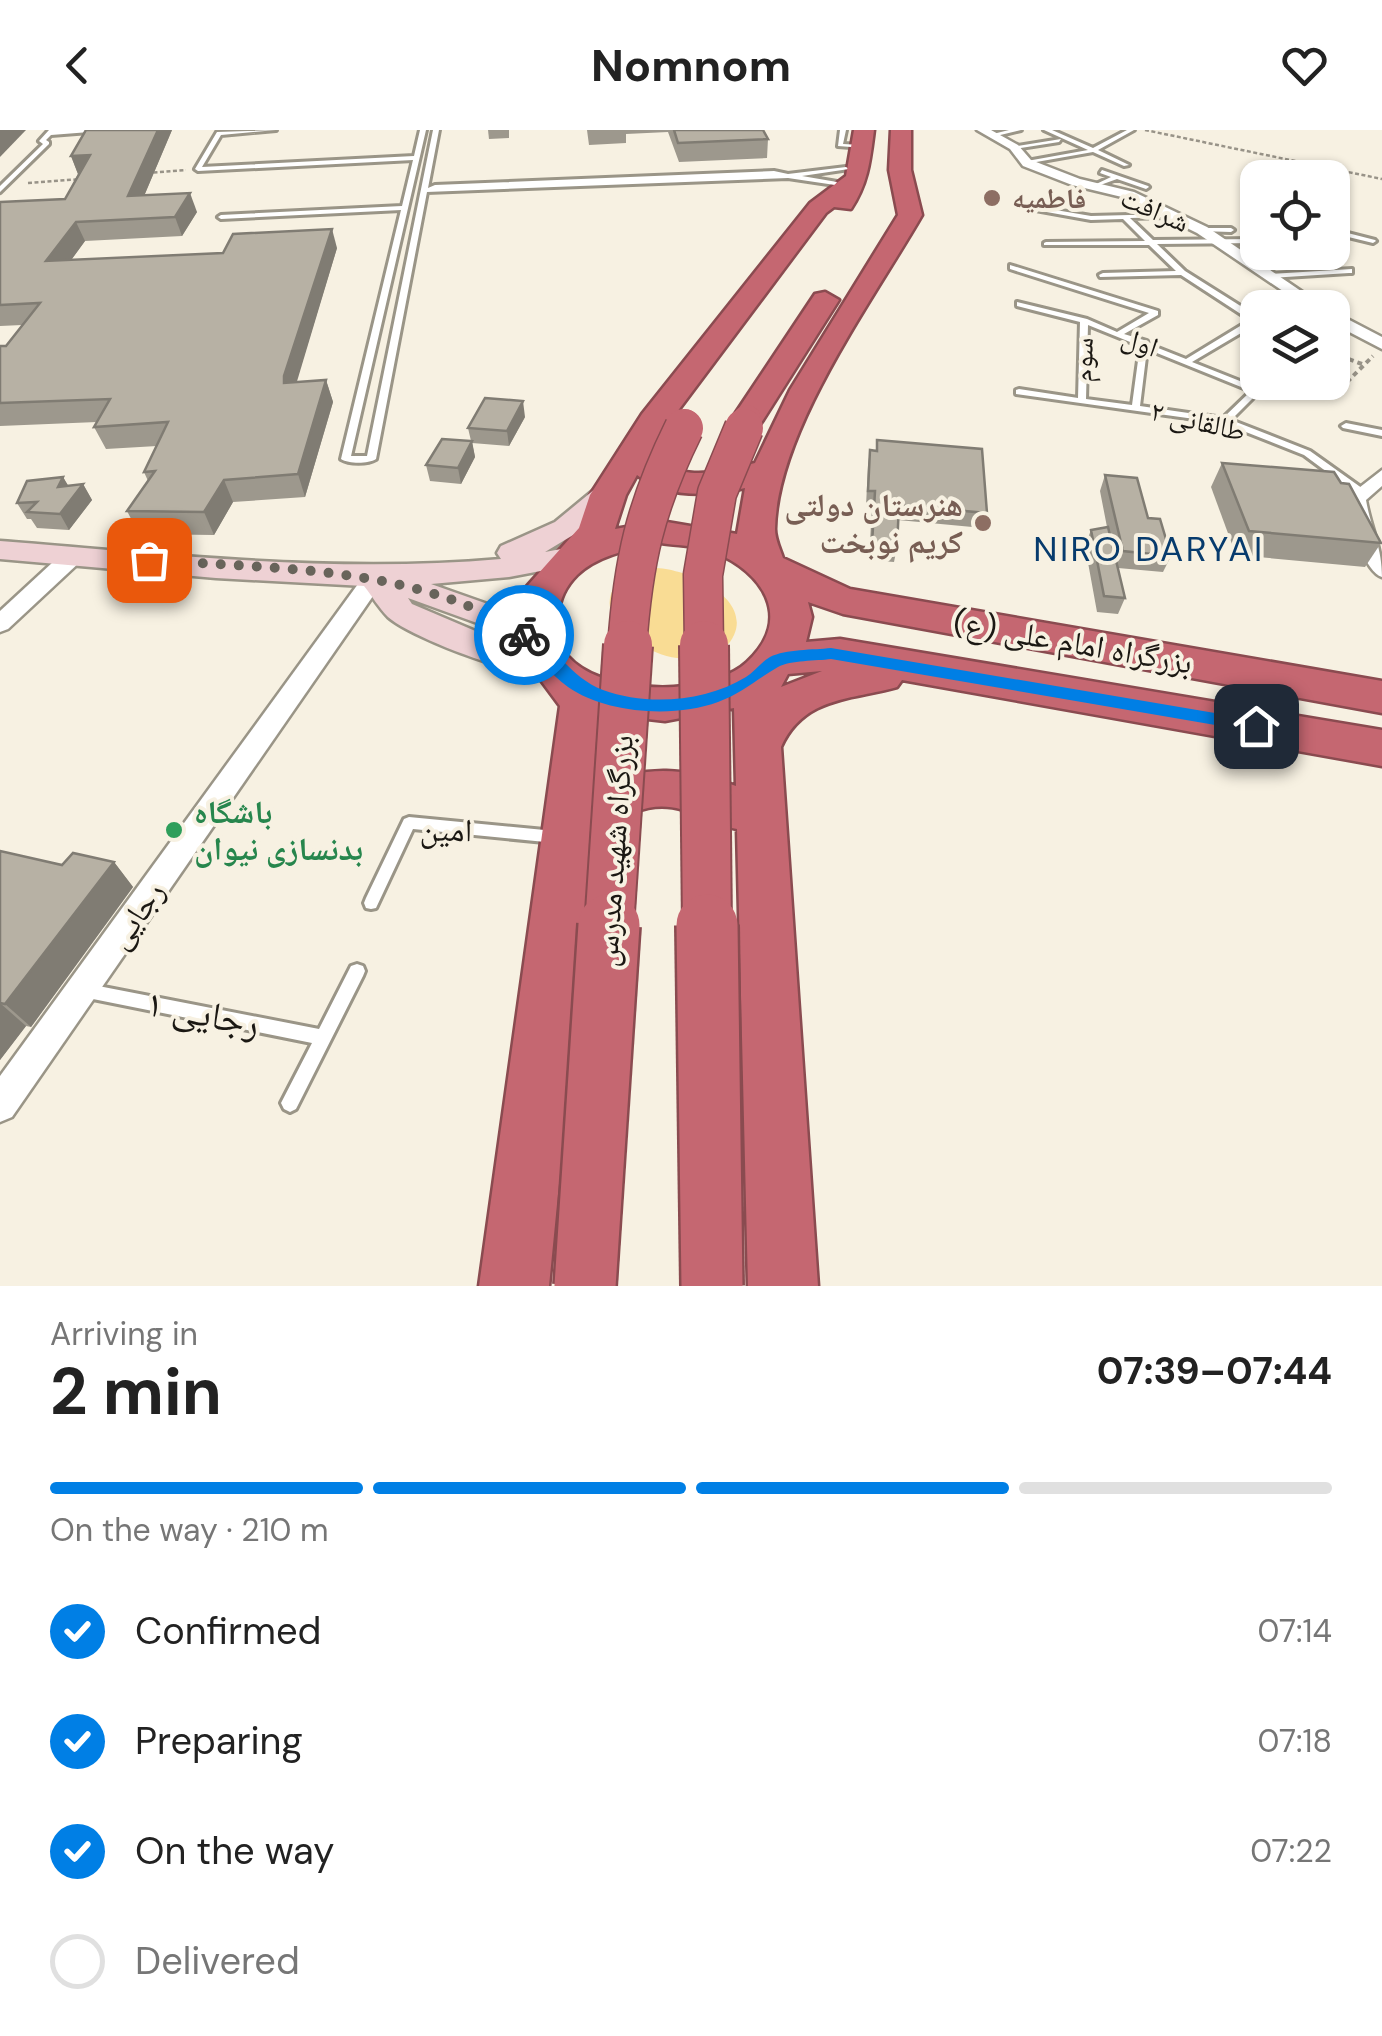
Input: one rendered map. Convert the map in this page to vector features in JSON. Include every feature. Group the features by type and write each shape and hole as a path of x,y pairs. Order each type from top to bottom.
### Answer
{"highway":[{"path":"774,662 751,681 724,694 660,705 602,696 550,662 533,624 537,599 551,576 579,554 595,532 611,490 640,441 858,191 900,130"},
{"path":"712,1286 706,545 716,493 741,431 858,191 863,138"},
{"path":"783,1286 757,691 790,637 793,612 784,584 768,566 755,540 771,460 795,408 909,217 858,191"},
{"name":"بزرگراه شهید مدرس","path":"585,1286 632,580 640,538 659,478 686,424 858,191"},
{"path":"640,441 640,453 650,468 691,484 742,480 771,460"},
{"path":"579,554 627,536 678,532 732,544 768,566"},
{"name":"بزرگراه امام علی (ع)","path":"768,566 828,597 1382,697"},
{"path":"884,661 857,646 853,628 867,614 892,610"},
{"name":"بزرگراه امام علی (ع)","path":"774,662 831,654 884,661 1379,754"},
{"name":"بزرگراه شهید مدرس","path":"514,1286 584,704 550,662"},
{"path":"758,747 781,709 814,688 859,678 947,672"},
{"path":"567,841 585,819 611,801 642,790 674,788 705,794 733,808 750,824 764,847"}],"main road":[{"path":"435,572 537,544 594,507 611,490"},
{"path":"0,550 374,578 526,564 579,554"},
{"path":"374,578 401,611 441,626 506,660 550,662"}],"street":[{"name":"شرافت","path":"988,132 1014,147 1027,162 1130,196 1202,230 1228,236 1240,253"},
{"name":"شرافت","path":"1261,270 1291,290"},
{"path":"1350,326 1382,347"},
{"path":"1382,476 1356,498 1359,519 1382,570"},
{"path":"0,624 74,555"},
{"name":"رجایی","path":"0,1105 374,578"}],"lane":[{"path":"2,188 47,143 42,141 51,132 112,130"},
{"path":"198,169 219,132 273,130"},
{"path":"423,130 346,459 370,459 436,130"},
{"path":"842,130 840,145 863,138"},
{"path":"988,132 1018,130"},
{"path":"1047,130 1126,165"},
{"path":"1027,162 1092,150 1131,130"},
{"path":"1014,147 1060,140"},
{"path":"198,169 416,158"},
{"path":"1102,172 1146,187"},
{"path":"408,191 788,176 858,191"},
{"path":"788,176 858,191"},
{"path":"1094,187 1116,177"},
{"path":"220,218 404,208"},
{"path":"1032,208 1077,216 1166,215"},
{"path":"1126,218 1182,273 1240,311"},
{"path":"1350,235 1373,241"},
{"path":"1046,244 1150,244 1240,238"},
{"path":"1013,267 1155,313 1120,334"},
{"path":"1270,276 1349,271"},
{"path":"1103,275 1182,273"},
{"name":"اول","path":"1020,304 1084,321 1240,379"},
{"name":"سوم","path":"1082,399 1084,321"},
{"path":"1189,360 1240,330"},
{"path":"1136,406 1144,343"},
{"name":"طالقانی ۲","path":"1019,392 1225,421 1307,453 1362,493"},
{"path":"1225,421 1246,400"},
{"path":"1346,426 1382,433"},
{"name":"امین","path":"371,903 410,823 567,841"},
{"path":"290,1103 357,971"},
{"name":"رجایی ۱","path":"84,990 322,1037"}],"path":[{"path":"1142,130 1382,179"},
{"path":"140,174 198,169"},
{"path":"2,188 82,179"},
{"path":"1350,378 1382,347"},
{"path":"1350,360 1362,364"}],"shaded area":[{"path":"654,568 686,574 730,603 736,617 735,632 725,648 677,658 650,650 625,633 610,610 610,597 616,584"}],"building":[{"path":"86,130 158,130 128,196 190,193 175,217 76,222 46,261 223,253 233,234 332,229 284,376 284,383 326,380 298,474 224,480 204,512 127,511 155,471 144,472 168,422 94,427 110,399 0,403 0,346 6,346 40,303 0,305 0,202 65,199 90,155 71,156"},
{"path":"674,130 763,130 768,139 678,143"},
{"path":"485,398 523,401 507,431 468,428"},
{"path":"442,439 472,441 458,468 426,465"},
{"path":"877,440 982,449 987,513 899,505 897,547 872,545 875,491 868,491 870,450 877,451"},
{"path":"1222,463 1334,472 1341,483 1349,484 1381,543 1249,531"},
{"path":"1105,475 1137,478 1148,518 1160,519 1171,556 1123,551"},
{"path":"63,477 58,487 83,484 60,514 27,512 37,502 17,503 27,481"},
{"path":"1108,527 1125,598 1104,596 1091,530"},
{"path":"0,851 62,865 73,853 114,862 5,1004 0,1003"}],"way so far":[{"path":"149,560 374,578 464,607 524,635"}],"place":[{"name":"فاطمیه","path":"992,198"},
{"name":"هنرستان دولتی کریم نوبخت","path":"983,523"},
{"name":"باشگاه بدنسازی نیوان","path":"174,830"}],"district":[{"name":"NIRO DARYAI","path":"1149,549"}],"route":[{"path":"524,635 574,684 602,696 640,704 680,704 712,698 736,690 776,660 840,654 1256,726"}]}
